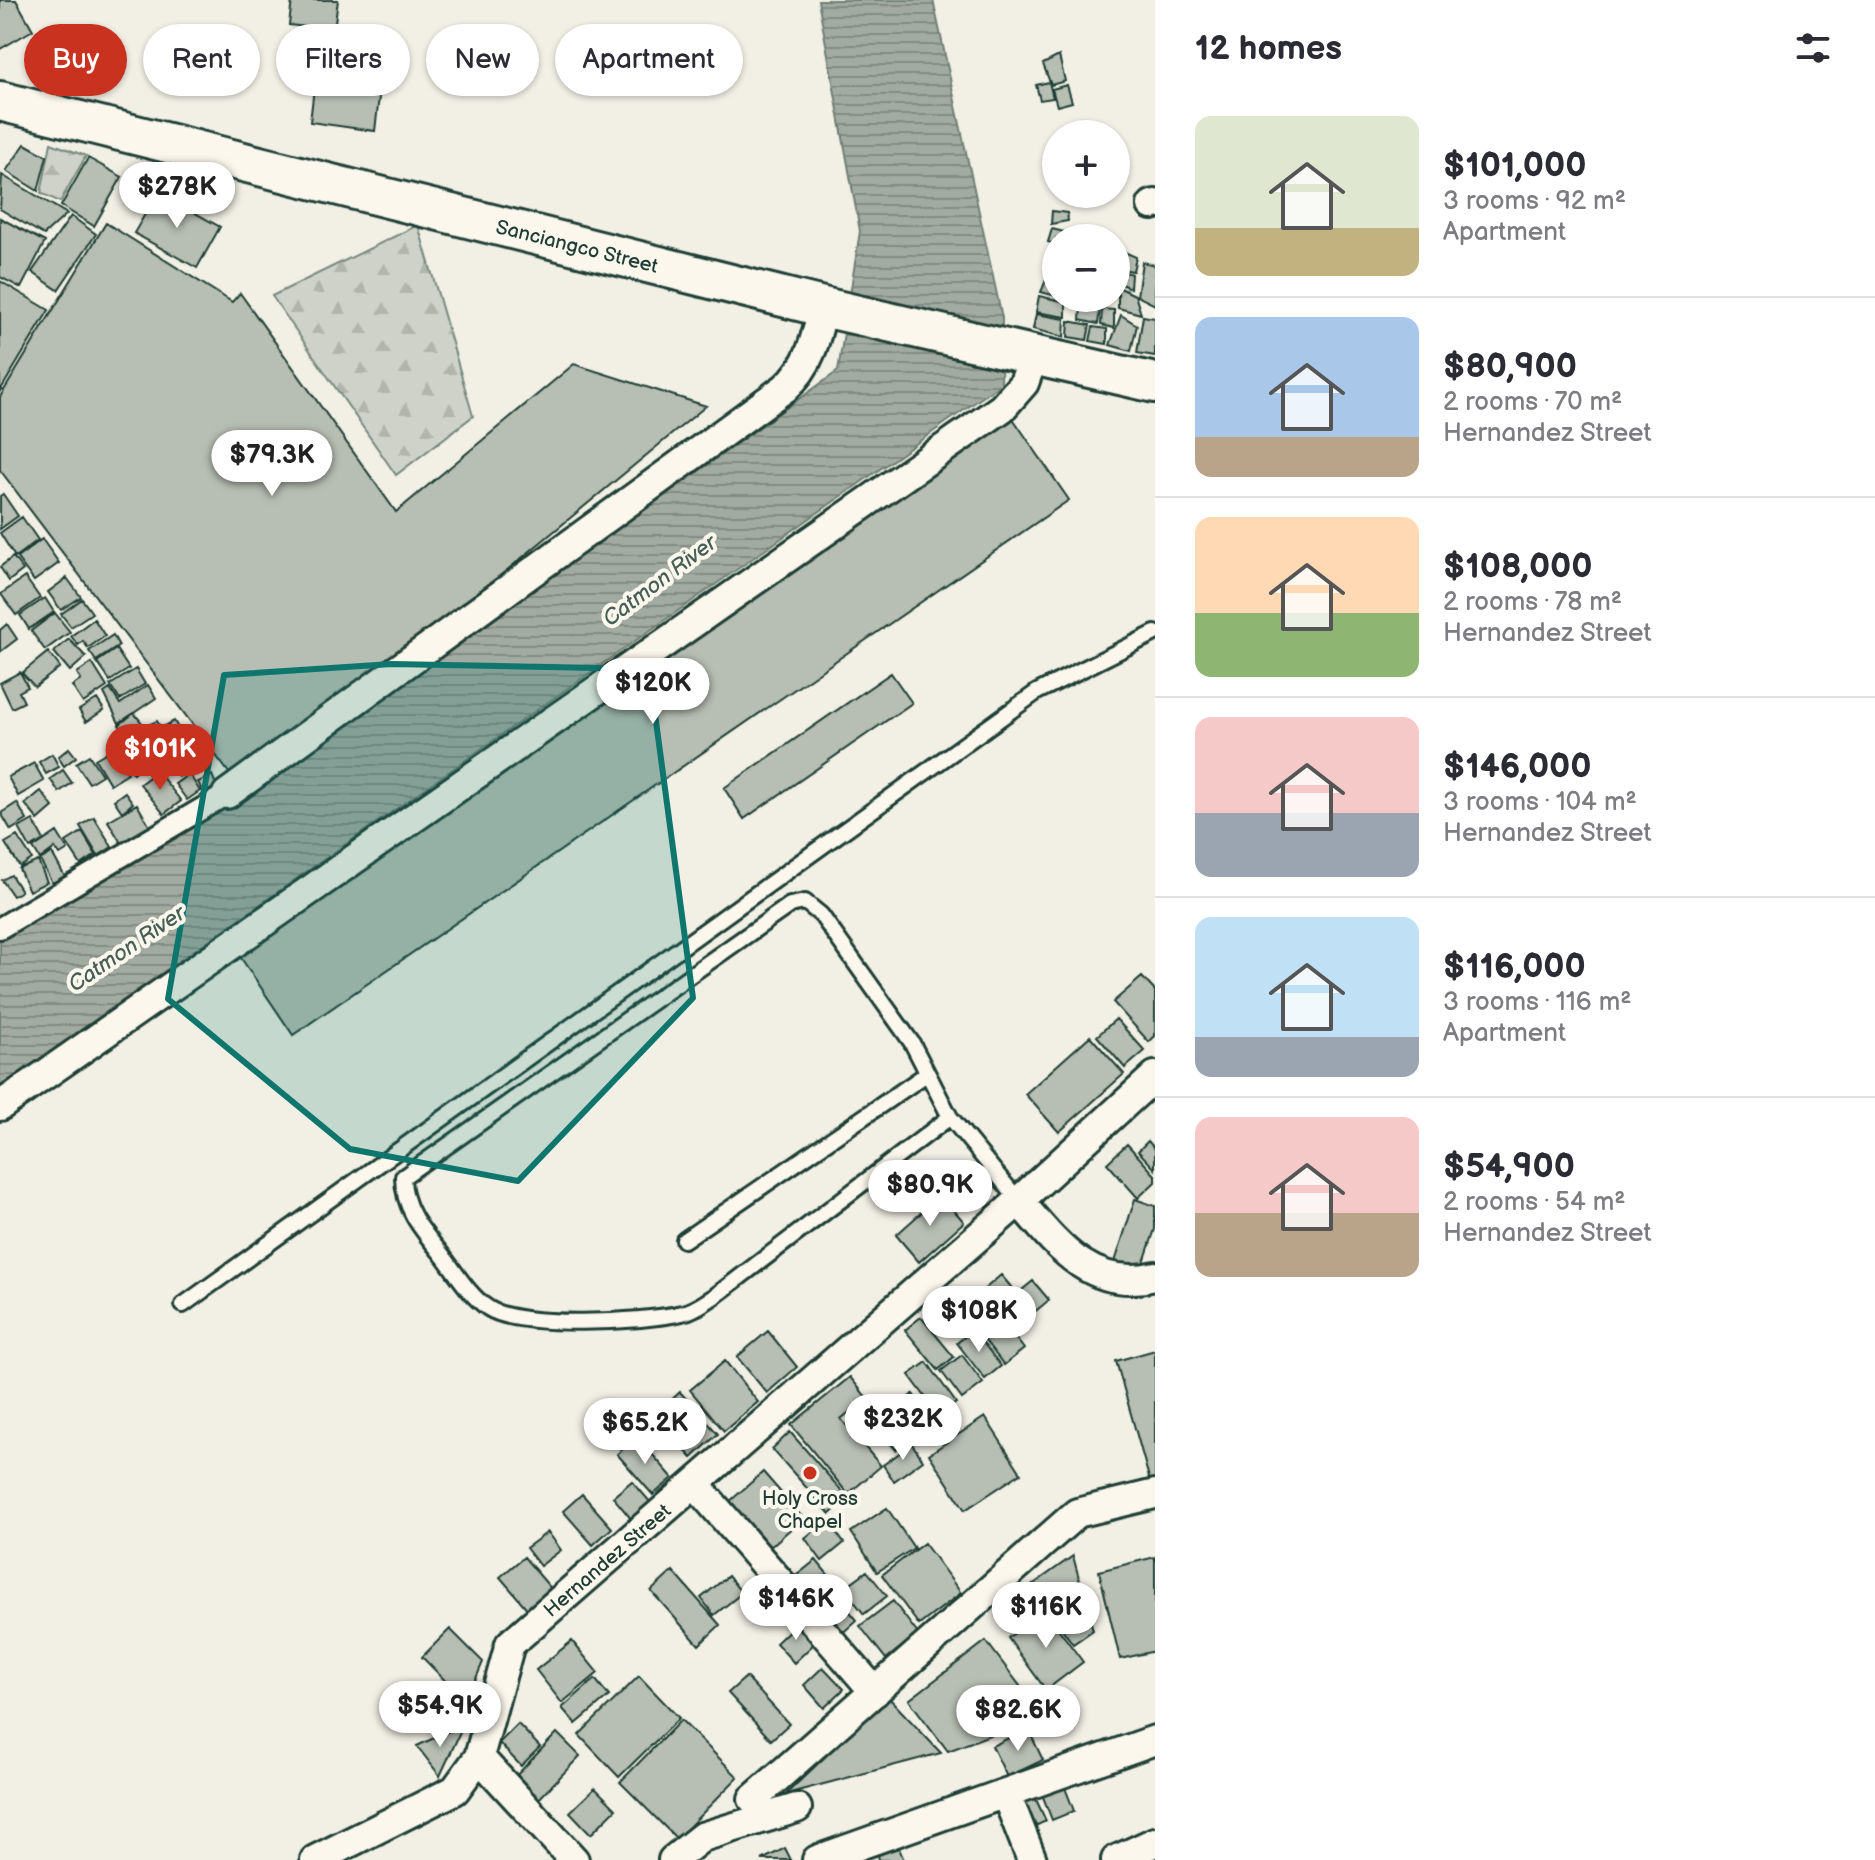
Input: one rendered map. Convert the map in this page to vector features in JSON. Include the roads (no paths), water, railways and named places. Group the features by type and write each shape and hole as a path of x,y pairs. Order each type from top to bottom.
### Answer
{"main road":[{"name":"Sanciangco Street","path":"0,101 834,310 1155,383"}],"street":[{"path":"0,928 227,794 785,388 803,369 834,310"},
{"path":"0,1106 1002,408 1024,383 1034,355"},
{"name":"Hernandez Street","path":"315,1860 455,1790 479,1757 510,1644 1019,1201 1155,1076"},
{"path":"1019,1201 1078,1265 1105,1278 1142,1279 1155,1276"},
{"path":"695,1484 875,1692"},
{"path":"753,1799 1077,1513 1155,1494"},
{"path":"817,1860 1155,1740"},
{"path":"479,1757 574,1860"},
{"path":"1006,1794 1032,1860"},
{"path":"673,1860 702,1837 797,1808"},
{"path":"1116,1860 1155,1842"}],"lane":[{"path":"183,1305 1037,692 1155,633"},
{"path":"950,1117 715,1296 687,1313 662,1317 531,1321 486,1308 419,1228 403,1196 403,1177 790,905 805,902 821,915 912,1043 925,1075 950,1117 1019,1201"},
{"path":"684,1240 925,1075"}],"water":[{"name":"Catmon River","path":"818,0 933,0 1002,318 1001,384 0,1087 0,941 258,788 838,371 860,231"}],"place":[{"name":"Holy Cross Chapel","path":"810,1473"}]}
